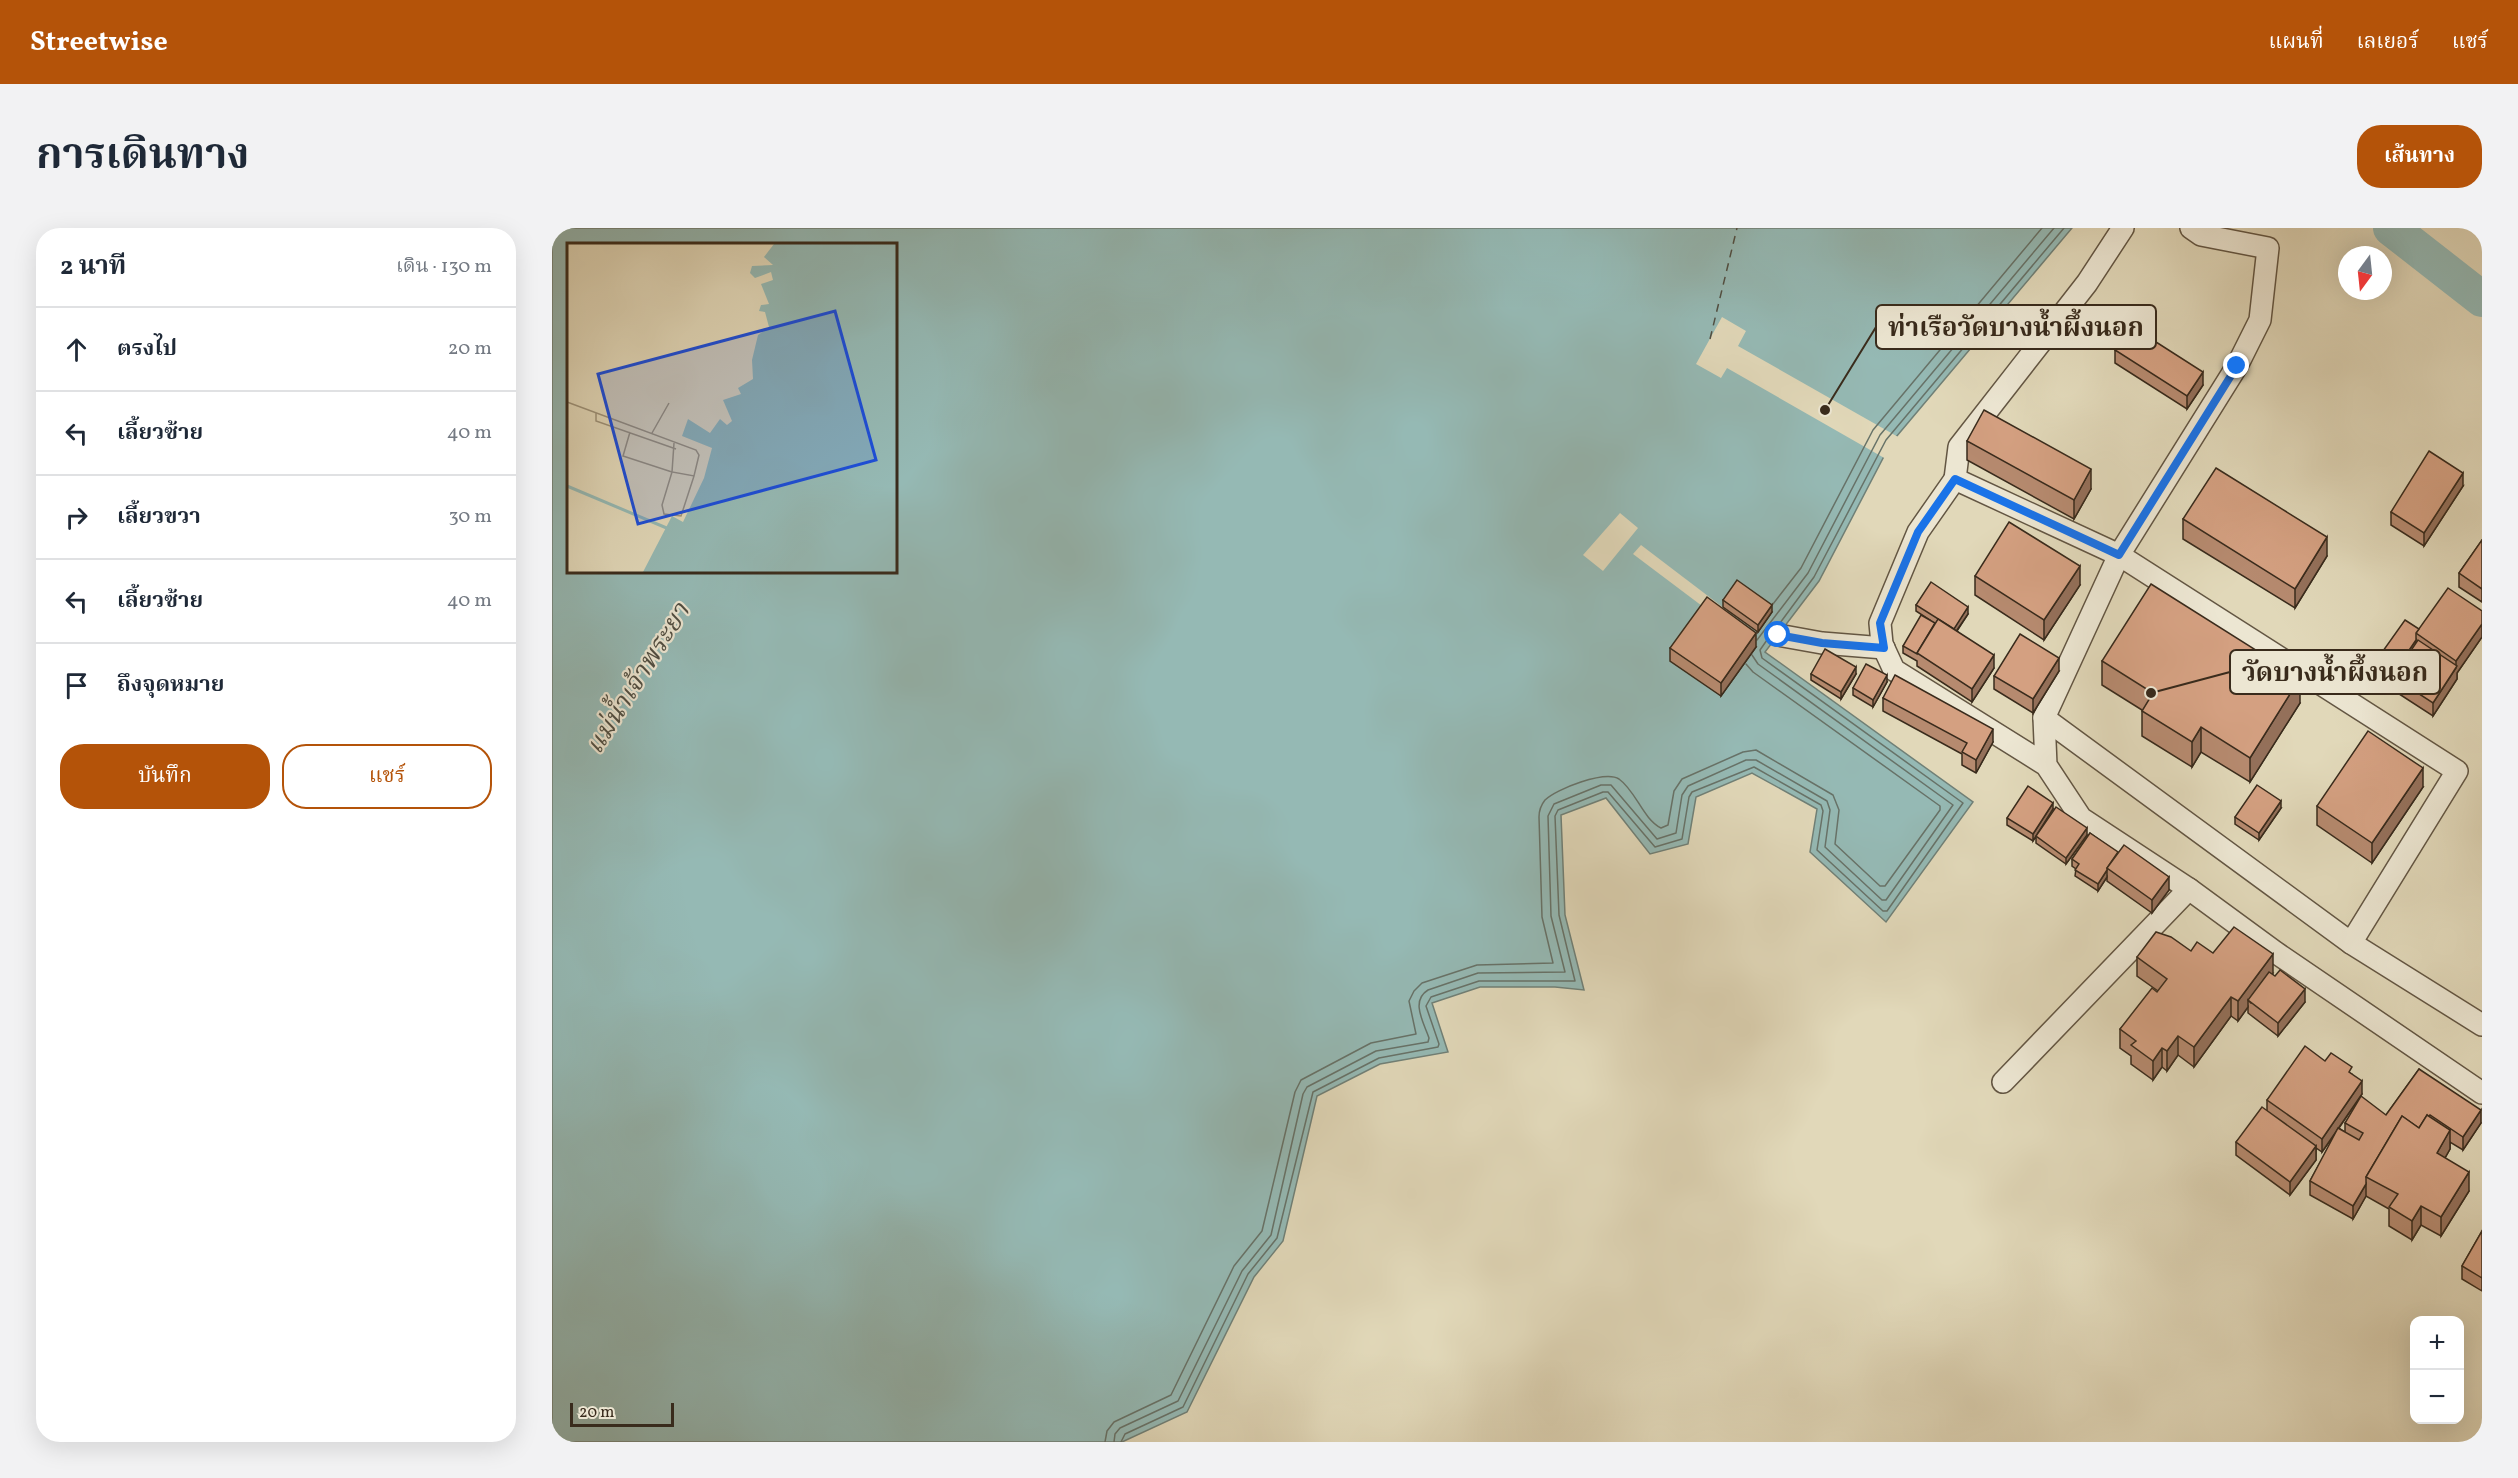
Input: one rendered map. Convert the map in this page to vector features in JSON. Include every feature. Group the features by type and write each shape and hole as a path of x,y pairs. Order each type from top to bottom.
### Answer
{"lane":[{"path":"2123,228 2087,284 1959,447 1955,479 1918,532 1880,623 1884,648 1894,670 2046,765 2081,818 2189,889 2275,952 2482,1093"},
{"path":"2046,765 2044,718 2119,555 2237,366 2260,320 2268,248 2201,234 2191,228"},
{"path":"1955,479 2119,555 2457,771 2351,942"},
{"path":"1778,635 1822,643 1884,648"},
{"path":"2044,718 2351,942 2482,1025"},
{"path":"2003,1082 2189,889"}],"water":[{"name":"แม่น้ำเจ้าพระยา","path":"552,228 2072,228 1891,443 1819,581 1765,652 1973,802 1886,922 1810,852 1817,809 1752,773 1696,797 1688,844 1650,854 1606,798 1561,815 1565,915 1584,990 1555,987 1480,987 1432,1003 1448,1052 1380,1064 1317,1096 1283,1241 1254,1277 1187,1412 1122,1442 552,1442"}],"pier":[{"path":"1722,317 1746,331 1738,346 1900,438 1886,459 1727,368 1721,378 1696,364"},
{"path":"1620,513 1638,528 1603,571 1583,555"},
{"path":"1641,545 1729,612 1722,621 1633,554"}],"building":[{"path":"2131,326 2203,372 2187,396 2115,350"},
{"path":"1984,410 2091,469 2074,500 1967,441"},
{"path":"2429,451 2463,473 2424,533 2391,512"},
{"path":"2216,468 2327,537 2295,589 2183,519"},
{"path":"2009,522 2080,566 2044,620 1975,576"},
{"path":"2482,540 2482,589 2459,573"},
{"path":"1737,580 1772,605 1758,625 1723,600"},
{"path":"1931,582 1968,607 1954,629 1916,605"},
{"path":"2151,584 2300,678 2250,758 2201,727 2192,742 2142,711 2153,693 2102,661"},
{"path":"2448,588 2482,611 2482,624 2456,661 2416,633"},
{"path":"1707,597 1756,633 1721,683 1670,648"},
{"path":"1921,615 1935,623 1917,654 1903,646"},
{"path":"1938,619 1994,655 1972,689 1917,653"},
{"path":"2405,620 2419,629 2416,633 2416,640 2386,684 2368,672"},
{"path":"2020,634 2059,658 2033,699 1994,676"},
{"path":"2418,640 2457,666 2433,703 2393,677"},
{"path":"1825,649 1856,667 1841,692 1811,674"},
{"path":"1866,664 1887,675 1873,700 1853,688"},
{"path":"1895,675 1993,729 1976,760 1962,752 1967,743 1883,698"},
{"path":"2368,731 2423,768 2372,843 2317,806"},
{"path":"2257,785 2281,801 2259,833 2235,817"},
{"path":"2028,786 2053,803 2033,834 2007,818"},
{"path":"2056,807 2087,828 2066,858 2036,836"},
{"path":"2090,833 2118,852 2098,884 2075,870 2079,864 2072,859"},
{"path":"2124,845 2169,877 2152,900 2107,868"},
{"path":"2234,927 2273,954 2238,1001 2231,997 2194,1047 2178,1036 2167,1051 2162,1048 2153,1061 2131,1045 2136,1041 2120,1029 2152,988 2157,992 2167,979 2137,957 2156,932 2171,937 2191,951 2197,942 2213,953"},
{"path":"2280,970 2305,989 2278,1023 2248,1000 2269,972 2275,976"},
{"path":"2305,1046 2325,1061 2331,1053 2352,1067 2349,1072 2362,1081 2322,1139 2267,1100"},
{"path":"2419,1069 2481,1110 2463,1137 2430,1115 2428,1117 2427,1115 2419,1128 2402,1116 2366,1177 2366,1184 2353,1206 2310,1181 2338,1128 2359,1140 2363,1133 2345,1123 2361,1096 2386,1115"},
{"path":"2262,1107 2316,1146 2290,1182 2236,1142"},
{"path":"2427,1115 2450,1130 2437,1153 2469,1172 2441,1217 2421,1206 2412,1221 2389,1207 2398,1194 2366,1177 2402,1116 2419,1128"},
{"path":"2482,1231 2482,1278 2462,1266"}],"waterway":[{"path":"2391,228 2482,299"}],"ferry route":[{"path":"1710,339 1737,228"}],"place":[{"name":"ท่าเรือวัดบางน้ำผึ้งนอก","path":"1825,410"},
{"name":"วัดบางน้ำผึ้งนอก","path":"2151,693"}],"route":[{"path":"1778,635 1822,643 1884,648 1880,623 1918,532 1955,479 2119,555 2237,366"}]}
